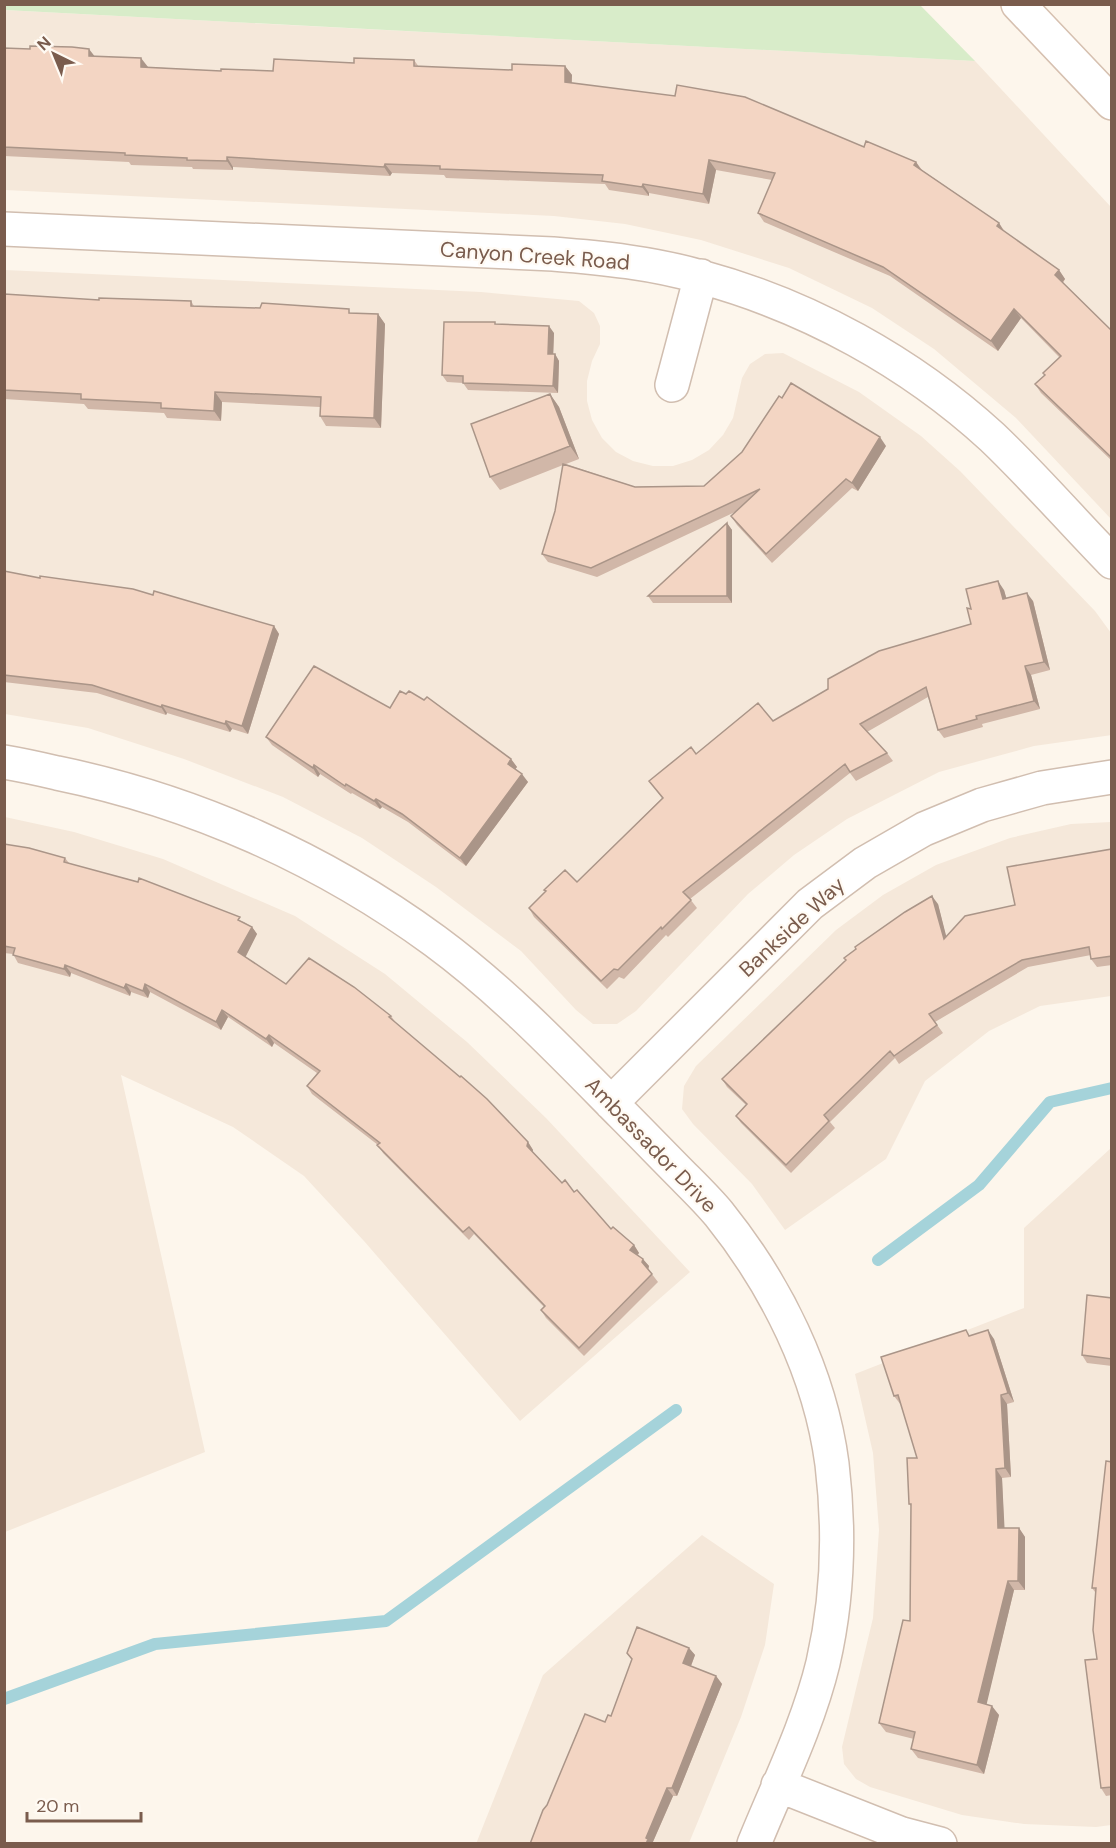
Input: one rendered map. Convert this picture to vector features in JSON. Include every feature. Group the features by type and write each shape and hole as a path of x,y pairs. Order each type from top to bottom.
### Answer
{"street":[{"path":"1018,4 1112,103"},
{"name":"Canyon Creek Road","path":"4,229 553,254 617,259 701,276 782,304 855,338 927,384 992,438 1112,562"},
{"path":"672,385 701,276"},
{"name":"Ambassador Drive","path":"4,762 103,783 190,809 278,847 360,891 436,942 512,1006 611,1103 718,1212 760,1270 782,1309 816,1394 831,1461 838,1527 834,1599 822,1665 802,1726 754,1844"},
{"name":"Bankside Way","path":"611,1103 810,904 865,863 924,829 982,805 1042,788 1112,777"},
{"path":"778,1785 902,1834 940,1844"}],"shaded area":[{"path":"4,10 975,61 1111,207 1111,519 1016,418 934,349 872,308 789,268 701,240 625,224 554,216 5,190"},
{"path":"5,270 481,292 579,301 594,313 600,326 600,344 592,361 587,381 587,401 592,420 602,438 616,452 633,461 653,466 673,466 692,460 709,450 723,435 733,418 742,378 750,364 765,354 783,353 859,392 921,436 960,471 1095,611 1111,633 1112,735 1034,746 939,772 847,819 794,855 748,894 636,1011 617,1024 593,1024 576,1010 521,951 436,887 362,838 283,797 184,759 88,728 5,714"},
{"path":"5,817 74,832 163,859 295,916 385,974 467,1042 546,1118 690,1272 520,1421 364,1241 304,1176 233,1127 121,1075 205,1452 5,1532"},
{"path":"1111,822 1111,996 1040,1006 989,1031 925,1081 886,1159 785,1230 752,1184 693,1124 682,1109 684,1086 696,1066 836,930 883,895 936,865 1010,838 1071,824"},
{"path":"1111,1148 1111,1825 1096,1827 1024,1824 962,1815 870,1787 856,1779 844,1764 842,1747 873,1618 879,1530 873,1453 855,1374 1024,1308 1024,1228"},
{"path":"702,1535 774,1584 765,1645 741,1717 689,1843 476,1844 543,1675"}],"green space":[{"path":"4,5 920,5 975,61 5,10"}],"building":[{"path":"30,46 89,49 89,56 141,58 141,67 221,71 221,69 273,71 274,59 354,63 354,58 414,60 414,66 512,70 512,64 565,66 565,82 675,96 677,85 745,97 864,147 866,141 916,162 914,165 999,223 997,226 1059,270 1055,275 1112,331 1112,458 1035,384 1061,356 1014,309 991,341 883,267 758,213 775,173 709,160 703,194 643,184 642,187 602,181 603,175 440,169 440,166 385,164 384,167 227,157 227,161 187,160 187,158 125,155 125,153 4,147 4,48 30,49"},
{"path":"4,294 99,300 99,298 191,301 191,306 260,308 262,303 349,309 349,313 378,314 374,418 320,416 321,397 215,392 214,411 161,408 161,403 81,399 81,394 4,390"},
{"path":"444,322 495,322 495,324 549,326 548,354 555,354 553,386 463,383 463,376 442,375"},
{"path":"791,383 880,437 852,483 846,479 766,554 731,516 760,489 591,568 542,554 555,511 563,464 635,487 704,486 742,452 779,396 782,398"},
{"path":"550,394 570,446 490,477 471,424"},
{"path":"727,523 727,596 648,596"},
{"path":"4,571 40,578 40,576 133,589 153,595 154,591 274,626 242,726 226,721 225,724 162,705 161,707 92,685 4,675"},
{"path":"998,581 1003,599 1027,593 1044,662 1025,666 1034,701 976,716 977,719 938,730 926,687 860,724 887,753 850,772 845,764 683,892 691,900 618,970 614,969 601,981 529,908 565,870 577,882 663,798 649,781 691,747 696,754 758,703 773,721 828,689 828,679 879,651 971,624 967,608 971,609 966,589"},
{"path":"314,666 390,708 400,691 406,694 409,691 424,700 427,697 511,759 508,764 522,774 460,858 402,814 346,784 345,786 314,765 313,768 266,737"},
{"path":"4,844 65,858 64,862 138,882 139,878 240,917 238,920 252,927 238,952 286,984 309,958 354,987 487,1099 528,1142 527,1146 562,1183 565,1180 574,1192 577,1190 611,1229 613,1227 634,1245 630,1250 643,1259 642,1262 652,1274 579,1348 541,1310 545,1306 469,1227 463,1232 377,1145 380,1143 307,1086 320,1071 269,1035 266,1039 222,1010 216,1022 145,984 143,991 126,984 124,988 65,965 64,969 13,955 15,948 4,946"},
{"path":"1112,849 1112,956 1091,959 1089,947 1022,960 929,1014 937,1025 894,1056 890,1051 824,1115 829,1121 786,1165 736,1116 747,1104 722,1079 846,960 844,958 856,949 855,947 932,896 944,939 965,916 1015,905 1007,867"},
{"path":"1087,1295 1112,1298 1112,1359 1082,1355"},
{"path":"966,1330 969,1336 988,1330 1008,1393 1001,1395 1005,1468 996,1469 998,1528 1019,1528 1018,1581 1008,1581 978,1702 992,1706 977,1765 911,1749 915,1732 879,1723 903,1620 910,1621 911,1504 909,1504 907,1458 917,1458 898,1395 894,1396 881,1357"},
{"path":"1106,1461 1112,1462 1112,1787 1101,1788 1085,1660 1097,1659 1093,1630 1096,1588 1092,1588"},
{"path":"637,1627 689,1648 683,1663 716,1676 672,1788 667,1788 646,1838 648,1839 646,1844 530,1844 585,1714 605,1722 608,1715 611,1716 632,1659 627,1653"}],"waterway":[{"path":"878,1260 979,1185 1050,1102 1112,1088"},
{"path":"4,1699 155,1644 386,1621 676,1410"}]}
